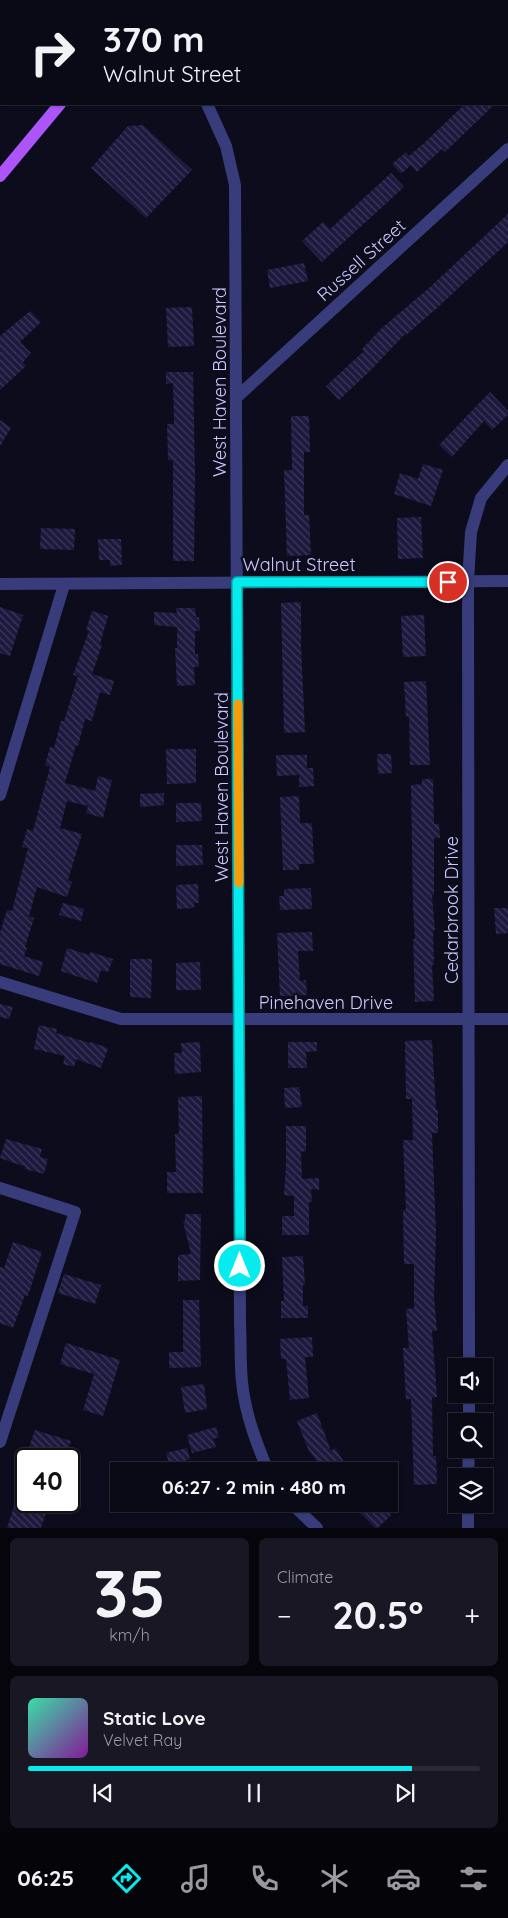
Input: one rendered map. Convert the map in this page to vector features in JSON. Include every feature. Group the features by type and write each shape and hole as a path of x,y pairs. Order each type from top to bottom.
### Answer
{"main road":[{"path":"0,176 59,105"}],"street":[{"name":"West Haven Boulevard","path":"207,105 226,146 235,185 242,1381 251,1428 264,1462"},
{"name":"Russell Street","path":"237,397 508,150"},
{"name":"Cedarbrook Drive","path":"469,1358 468,582 471,532 481,498 508,465"},
{"name":"Walnut Street","path":"0,584 508,581"},
{"path":"0,795 64,584"},
{"name":"Pinehaven Drive","path":"0,982 121,1019 508,1019"},
{"path":"0,1188 75,1212 6,1399 0,1442"},
{"path":"300,1512 317,1528"},
{"path":"468,1513 468,1528"}],"building":[{"path":"464,105 494,105 445,152 442,149 417,172 411,165 401,174 392,164 406,152 409,156"},
{"path":"143,125 192,170 146,218 91,168 128,126"},
{"path":"391,173 404,187 322,262 302,241 323,222 330,229"},
{"path":"508,214 508,242 436,309 405,334 339,400 326,386 364,351 362,349 383,327 429,288"},
{"path":"304,263 308,281 270,288 267,270"},
{"path":"192,307 194,346 168,347 166,308"},
{"path":"30,311 41,322 20,342 31,353 23,362 26,366 0,390 0,336"},
{"path":"166,372 193,372 194,561 173,561 173,460 168,460 167,424 174,424 173,383 166,384"},
{"path":"490,392 508,411 508,415 492,430 484,421 452,457 439,445"},
{"path":"291,416 309,416 310,452 304,452 304,515 309,515 311,555 287,556 284,470 292,470"},
{"path":"0,420 11,428 0,446"},
{"path":"423,464 443,470 431,506 394,494 400,473 418,479"},
{"path":"421,517 423,558 398,559 397,518"},
{"path":"41,528 75,529 74,550 40,549"},
{"path":"98,539 121,539 122,565 110,566 110,560 99,560"},
{"path":"301,602 305,732 284,733 281,603"},
{"path":"0,607 23,615 10,656 0,653"},
{"path":"176,608 195,608 196,617 199,617 200,631 195,631 195,654 198,654 199,667 194,667 195,685 177,686 175,648 177,648 177,627 154,625 154,612 177,613"},
{"path":"92,611 108,616 100,644 102,645 92,674 114,681 110,695 100,692 92,721 85,719 65,783 95,791 98,776 112,780 103,818 86,813 88,806 67,801 60,828 82,834 68,880 72,882 67,897 37,887 29,916 34,918 24,956 43,962 39,976 0,964 0,933 7,910 12,911 28,848 22,847 27,829 33,831 50,767 45,765 50,747 54,748 61,721 64,721 78,676 73,675 89,631 86,630"},
{"path":"424,615 426,656 403,657 401,616"},
{"path":"426,681 430,765 410,765 409,716 406,717 404,682"},
{"path":"166,749 196,749 196,783 167,784"},
{"path":"377,754 391,754 392,773 378,774"},
{"path":"276,755 307,755 307,768 313,768 314,786 299,787 299,775 277,776"},
{"path":"422,779 433,779 434,824 439,824 440,838 434,838 434,895 432,895 435,930 433,930 434,965 432,965 434,1001 415,1002 411,785 422,784"},
{"path":"164,793 164,805 140,807 140,794"},
{"path":"299,796 300,823 312,823 314,864 299,864 299,870 283,870 280,797"},
{"path":"176,803 201,803 202,821 176,822"},
{"path":"176,845 202,845 203,865 176,866"},
{"path":"198,884 199,903 194,903 194,908 177,909 176,885"},
{"path":"311,888 312,909 280,910 279,896 284,896 284,889"},
{"path":"63,903 84,909 81,921 59,915"},
{"path":"494,908 508,908 508,933 496,934"},
{"path":"312,932 313,951 298,951 300,981 306,980 307,995 280,996 277,933"},
{"path":"67,948 89,955 91,952 113,959 108,972 101,970 97,983 61,971"},
{"path":"130,959 152,959 151,998 130,997"},
{"path":"200,962 201,990 176,990 176,963"},
{"path":"0,1004 13,1007 9,1019 0,1017"},
{"path":"39,1025 57,1029 56,1033 108,1048 101,1068 76,1059 74,1067 63,1064 65,1056 34,1049"},
{"path":"432,1040 436,1110 438,1110 438,1133 432,1133 436,1233 434,1297 437,1331 432,1331 437,1397 432,1398 433,1456 436,1456 437,1484 414,1485 411,1399 406,1399 403,1348 409,1348 406,1309 414,1308 414,1264 404,1264 403,1210 406,1210 403,1140 413,1140 412,1099 406,1099 405,1041"},
{"path":"200,1042 201,1072 175,1074 174,1053 182,1053 181,1043"},
{"path":"288,1042 317,1042 317,1051 306,1052 307,1068 288,1068"},
{"path":"299,1087 302,1107 285,1108 284,1088"},
{"path":"202,1096 203,1193 167,1193 167,1172 176,1172 175,1134 179,1133 178,1097"},
{"path":"286,1126 306,1126 306,1151 301,1152 302,1179 319,1178 319,1190 311,1189 312,1202 309,1202 309,1235 282,1235 282,1216 294,1216 294,1196 284,1195"},
{"path":"6,1139 42,1149 40,1157 48,1159 44,1174 25,1169 26,1167 0,1158"},
{"path":"185,1214 201,1214 200,1280 178,1281 178,1255 191,1254 183,1221 185,1221"},
{"path":"13,1242 42,1252 28,1296 25,1295 13,1328 0,1323 0,1267 4,1268"},
{"path":"303,1256 305,1285 303,1285 303,1306 308,1306 308,1318 281,1318 281,1301 284,1301 282,1257"},
{"path":"64,1274 101,1285 95,1304 58,1293"},
{"path":"183,1300 199,1300 201,1367 169,1368 169,1352 183,1352"},
{"path":"312,1337 313,1357 305,1357 309,1398 290,1400 286,1359 281,1359 280,1339"},
{"path":"66,1343 120,1360 103,1416 83,1410 94,1374 60,1364"},
{"path":"204,1384 207,1409 185,1413 181,1387"},
{"path":"317,1413 331,1451 335,1448 344,1462 317,1462 308,1449 297,1421"},
{"path":"216,1427 219,1437 213,1439 216,1447 192,1453 187,1435"},
{"path":"35,1430 71,1441 69,1448 29,1448"},
{"path":"187,1448 190,1459 181,1462 169,1462 166,1453"},
{"path":"15,1503 15,1513 46,1513 41,1528 7,1528"},
{"path":"359,1512 388,1512 391,1515 378,1528 375,1528"}],"slow traffic":[{"path":"238,704 239,883"}],"route":[{"path":"240,1266 237,582 448,582"}]}
